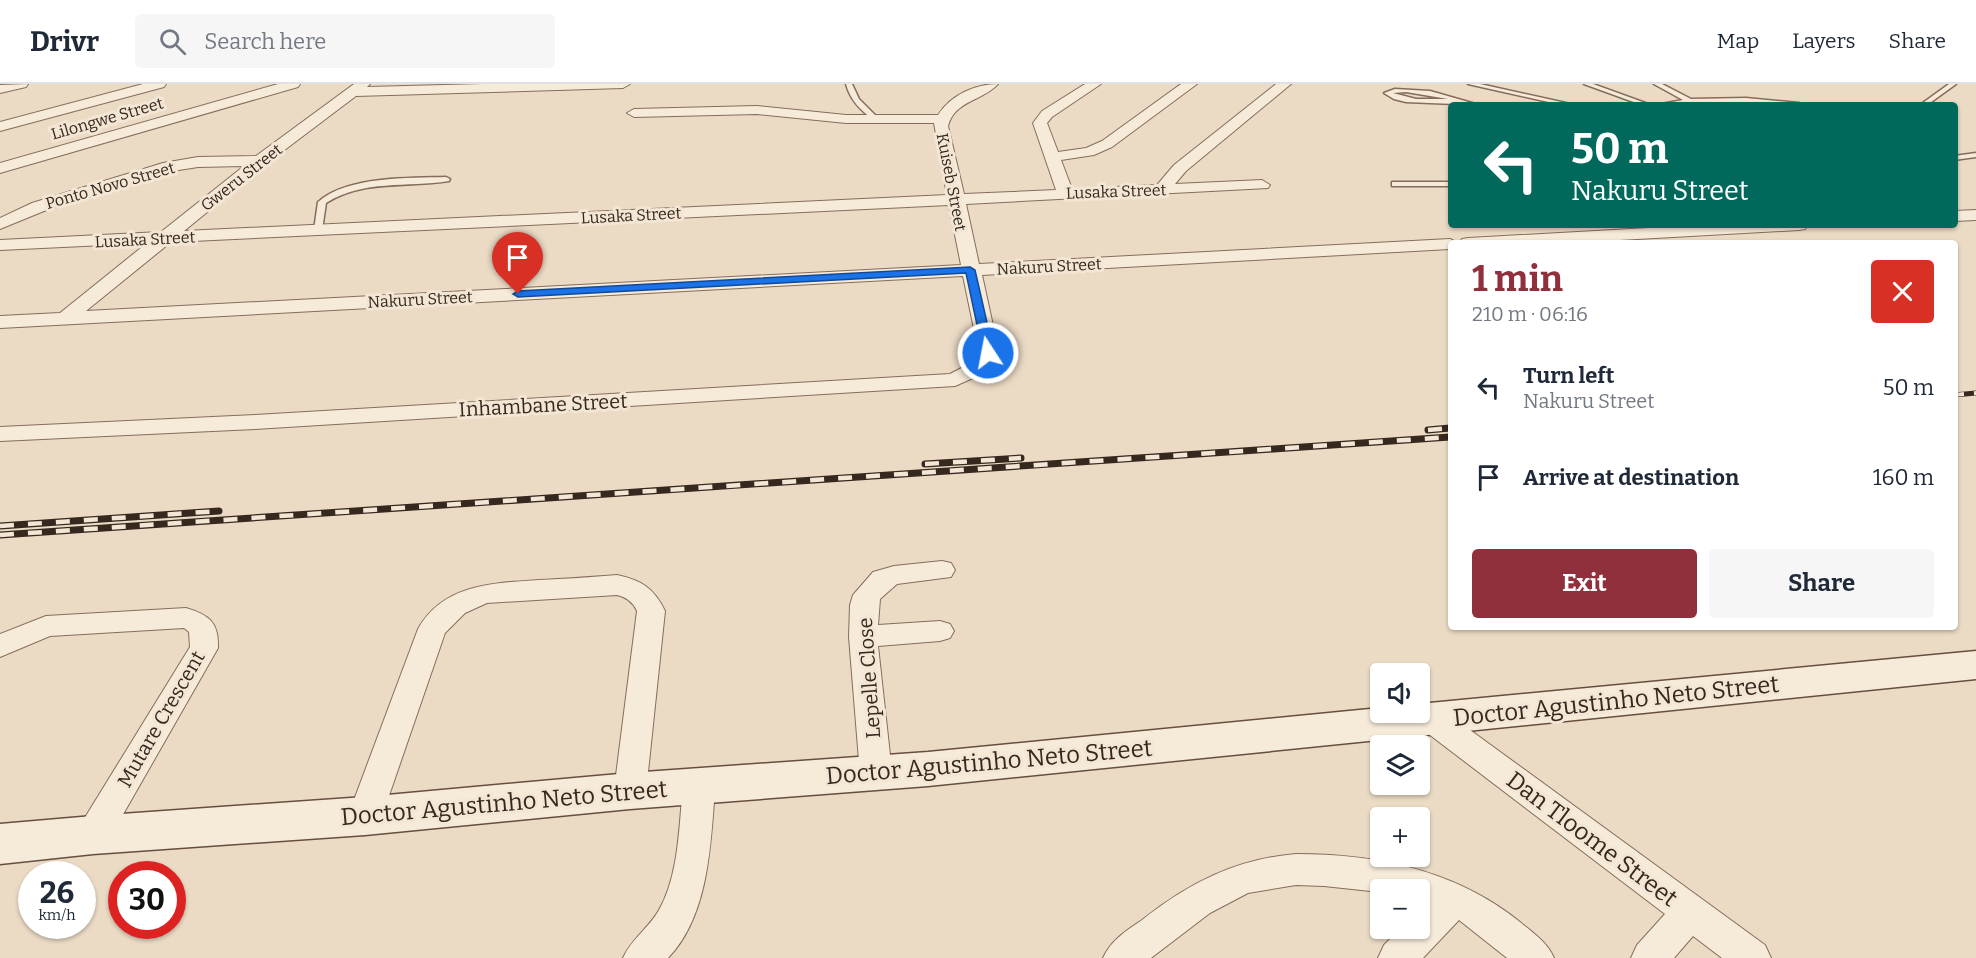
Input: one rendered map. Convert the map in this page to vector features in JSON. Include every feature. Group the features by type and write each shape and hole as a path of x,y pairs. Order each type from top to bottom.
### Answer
{"street":[{"path":"0,89 21,84"},
{"path":"0,127 159,84"},
{"name":"Lilongwe Street","path":"0,168 293,84"},
{"path":"358,88 623,84"},
{"name":"Kuiseb Street","path":"970,270 941,126 942,119 952,107 991,84"},
{"path":"1065,193 1040,123 1042,118 1094,84"},
{"path":"1052,157 1089,152 1107,144 1190,84"},
{"path":"1162,189 1180,168 1284,84"},
{"name":"Gweru Street","path":"66,318 260,161 358,88"},
{"path":"634,114 757,110 846,119 942,119"},
{"name":"Ponto Novo Street","path":"0,224 38,207 163,168 198,162 260,161"},
{"name":"Lusaka Street","path":"0,245 1262,185"},
{"path":"1958,216 1976,215"},
{"path":"1519,240 1723,228"},
{"name":"Nakuru Street","path":"0,322 1448,244"},
{"name":"Inhambane Street","path":"0,434 255,422 940,383 974,372 981,366 988,353 970,270"},
{"name":"Lepelle Close","path":"876,773 863,637 864,605 874,586 883,579 894,575 942,570"},
{"path":"365,816 432,629 453,607 471,597 486,593 617,585 631,588 647,601 651,611 630,791"},
{"name":"Mutare Crescent","path":"0,645 46,626 186,618 196,621 202,627 205,636 204,648 93,835"},
{"path":"863,637 940,631"},
{"name":"Doctor Agustinho Neto Street","path":"0,844 93,835 365,816 630,791 699,788 876,773 1976,665"},
{"name":"Dan Tloome Street","path":"1433,720 1752,958"},
{"path":"642,958 665,933 682,902 691,865 699,788"},
{"path":"1122,958 1205,896 1248,877 1303,869 1344,872 1414,884 1456,899 1492,922 1535,958"},
{"path":"1397,958 1456,899"},
{"path":"1650,958 1689,913"}],"lane":[{"path":"849,84 862,108 876,119"},
{"path":"1471,84 1560,102"},
{"path":"1515,84 1547,99"},
{"path":"1587,84 1639,102"},
{"path":"1657,84 1690,100"},
{"path":"1927,102 1953,84"},
{"path":"1448,103 1420,101 1387,93 1399,87 1412,87 1465,102"},
{"path":"1678,102 1728,99 1764,102"},
{"path":"1958,149 1966,155 1976,156"},
{"path":"1958,158 1966,158 1966,155"},
{"path":"318,230 322,202 328,197 379,183 446,180"},
{"path":"1395,184 1448,184"}],"railway":[{"path":"1958,395 1976,393"},
{"path":"1428,430 1448,428"},
{"path":"0,535 1448,437"},
{"path":"925,464 1021,458"},
{"path":"0,526 219,511"}],"route":[{"path":"518,294 970,270 988,353"}]}
